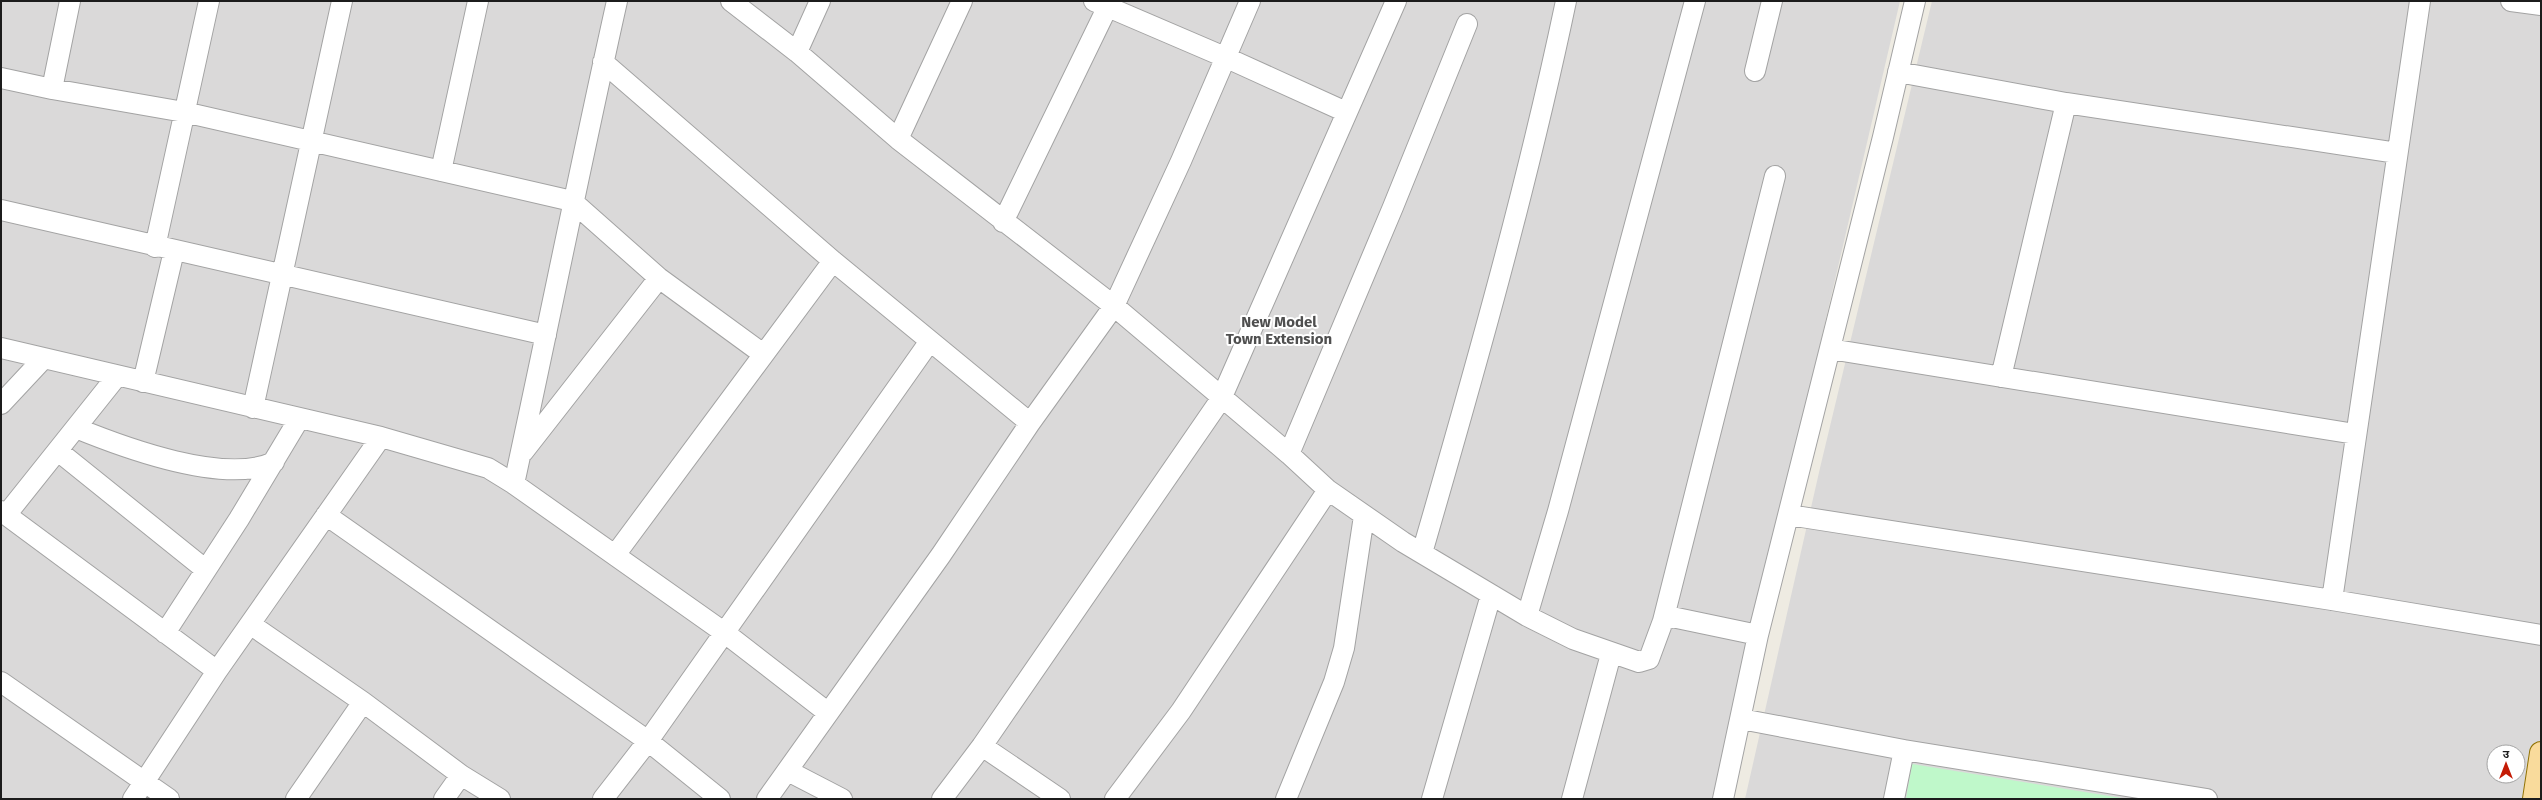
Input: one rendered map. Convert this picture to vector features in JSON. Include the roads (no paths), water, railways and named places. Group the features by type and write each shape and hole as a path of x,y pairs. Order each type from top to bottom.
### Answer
{"main road":[{"path":"2534,799 2541,753"}],"street":[{"path":"52,90 70,1"},
{"path":"155,247 209,1"},
{"path":"253,408 342,1"},
{"path":"441,171 478,1"},
{"path":"514,484 546,335 572,201 617,1"},
{"path":"731,1 797,52 898,139 1003,222 1114,306 1289,454 1328,490 1364,516 1422,553 1527,616 1573,639 1611,654 1645,662 1651,656 1663,621 1775,176"},
{"path":"797,52 820,1"},
{"path":"898,139 962,1"},
{"path":"767,799 941,555 1030,423 1114,306 1227,58 1250,1"},
{"path":"942,799 982,746 1221,398 1396,1"},
{"path":"1422,553 1468,393 1535,142 1566,1"},
{"path":"1527,616 1558,511 1695,1"},
{"path":"1755,71 1772,1"},
{"path":"1723,799 1758,635 1789,515 1915,1"},
{"path":"2332,600 2355,434 2420,1"},
{"path":"2511,1 2541,5"},
{"path":"1003,222 1100,4 1227,58 1346,112"},
{"path":"1289,454 1390,214 1467,24"},
{"path":"603,62 833,261 1030,423"},
{"path":"1898,72 2066,104 2397,153"},
{"path":"1,78 52,90 184,112 572,201 659,278 763,354"},
{"path":"2001,377 2066,104"},
{"path":"1,210 155,247 546,335"},
{"path":"144,382 174,251"},
{"path":"615,555 833,261"},
{"path":"520,456 659,278"},
{"path":"603,799 648,741 930,341"},
{"path":"1,348 298,419 381,437 488,468 514,484 725,633 828,712"},
{"path":"1830,349 2355,434"},
{"path":"1,404 44,358"},
{"path":"117,376 58,451 3,513 217,671"},
{"path":"165,633 274,462 298,419"},
{"path":"76,428 117,445 162,458 202,465 240,469 261,468 274,462"},
{"path":"133,799 217,671 381,437"},
{"path":"58,451 83,469 138,517 206,570"},
{"path":"1115,799 1181,711 1328,490"},
{"path":"326,515 648,741 720,799"},
{"path":"1789,515 2332,600 2541,635"},
{"path":"1286,799 1334,682 1344,648 1364,516"},
{"path":"1432,799 1491,595"},
{"path":"1663,621 1672,616 1758,635"},
{"path":"250,624 363,702 461,775 500,799"},
{"path":"1572,799 1611,654"},
{"path":"1,682 169,799"},
{"path":"296,799 363,702"},
{"path":"1741,718 1904,750 2207,799"},
{"path":"982,746 1060,799"},
{"path":"1894,799 1904,750"},
{"path":"788,771 842,799"},
{"path":"444,799 461,775"}],"district":[{"name":"New Model Town Extension","path":"1279,330"}]}
